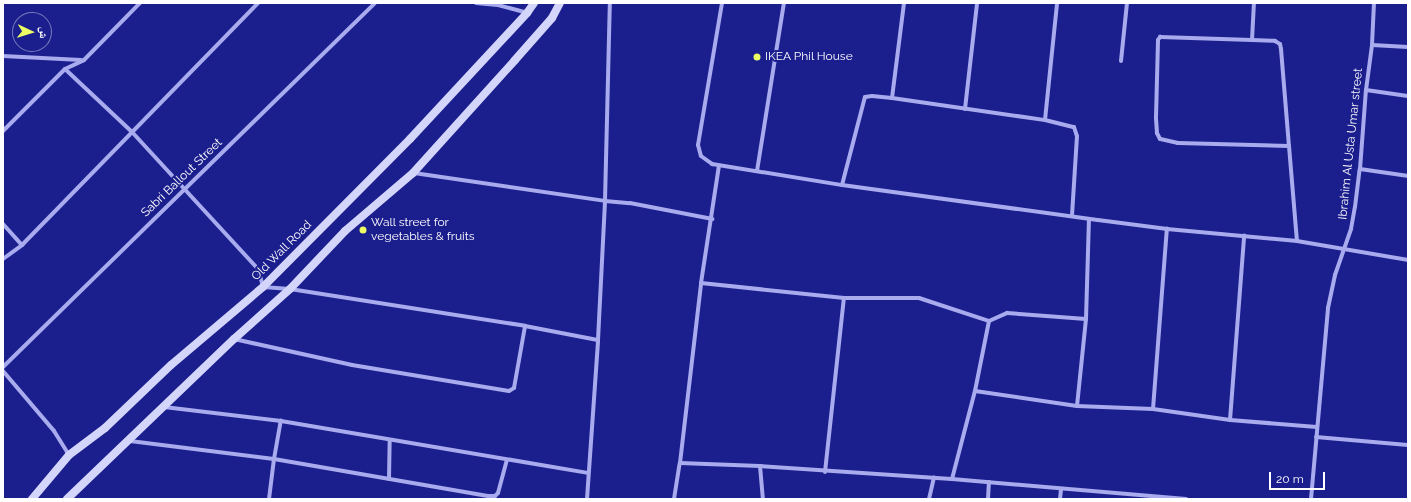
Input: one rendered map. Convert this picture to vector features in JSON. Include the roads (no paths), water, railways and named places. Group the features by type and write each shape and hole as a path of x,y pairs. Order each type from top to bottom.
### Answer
{"main road":[{"name":"Old Wall Road","path":"32,499 70,455 105,428 171,365 263,287 410,139 527,13 534,3"},
{"path":"67,499 130,441 234,339 290,289 345,231 413,172 552,18 560,3"}],"street":[{"path":"3,131 65,69 84,60 140,3"},
{"path":"3,260 22,245 258,3"},
{"name":"Sabri Ballout Street","path":"3,367 375,3"},
{"path":"476,3 498,5 527,13"},
{"path":"587,499 598,340 605,201 610,3"},
{"path":"722,3 698,145 701,156 707,162 842,185 1167,229 1297,241 1408,260"},
{"path":"757,171 784,3"},
{"path":"892,98 904,3"},
{"path":"965,109 977,3"},
{"path":"1045,120 1057,3"},
{"path":"1121,61 1127,3"},
{"path":"1252,40 1254,3"},
{"name":"Ibrahim Al Usta Umar street","path":"1311,499 1329,303 1335,275 1351,229 1360,169 1366,90 1372,45 1374,3"},
{"path":"1289,146 1169,142 1160,139 1157,132 1158,40 1160,36 1275,41 1280,44 1289,146 1297,241"},
{"path":"1372,45 1408,47"},
{"path":"3,56 84,60"},
{"path":"65,69 132,132 258,269 263,287 290,289 525,326 598,340"},
{"path":"1366,90 1408,96"},
{"path":"842,185 865,98 872,96 892,98 1071,125 1077,132 1072,216"},
{"path":"674,499 680,463 701,283 720,165"},
{"path":"1360,169 1408,176"},
{"path":"413,172 605,201 630,203 712,218"},
{"path":"1077,406 1086,319 1089,219"},
{"path":"3,224 22,245"},
{"path":"1153,409 1167,229"},
{"path":"1230,420 1244,236"},
{"path":"701,283 844,298 919,298 989,321 1007,313 1086,319"},
{"path":"825,472 844,298"},
{"path":"952,479 975,391 989,321"},
{"path":"234,339 352,365 509,391 514,388 525,326"},
{"path":"3,371 54,431 70,455"},
{"path":"975,391 1077,406 1153,409 1230,420 1317,427"},
{"path":"164,407 281,421 588,473"},
{"path":"269,499 281,421"},
{"path":"1316,437 1408,445"},
{"path":"390,440 390,479"},
{"path":"130,441 274,459 495,496 498,493 507,460"},
{"path":"680,463 760,466 825,472 952,479 1061,488 1141,497 1186,499"},
{"path":"760,466 764,499"},
{"path":"929,499 934,478"},
{"path":"988,499 989,482"},
{"path":"1060,499 1061,488"}],"place":[{"name":"IKEA Phil House","path":"757,57"},
{"name":"Wall street for vegetables & fruits","path":"363,230"}]}
